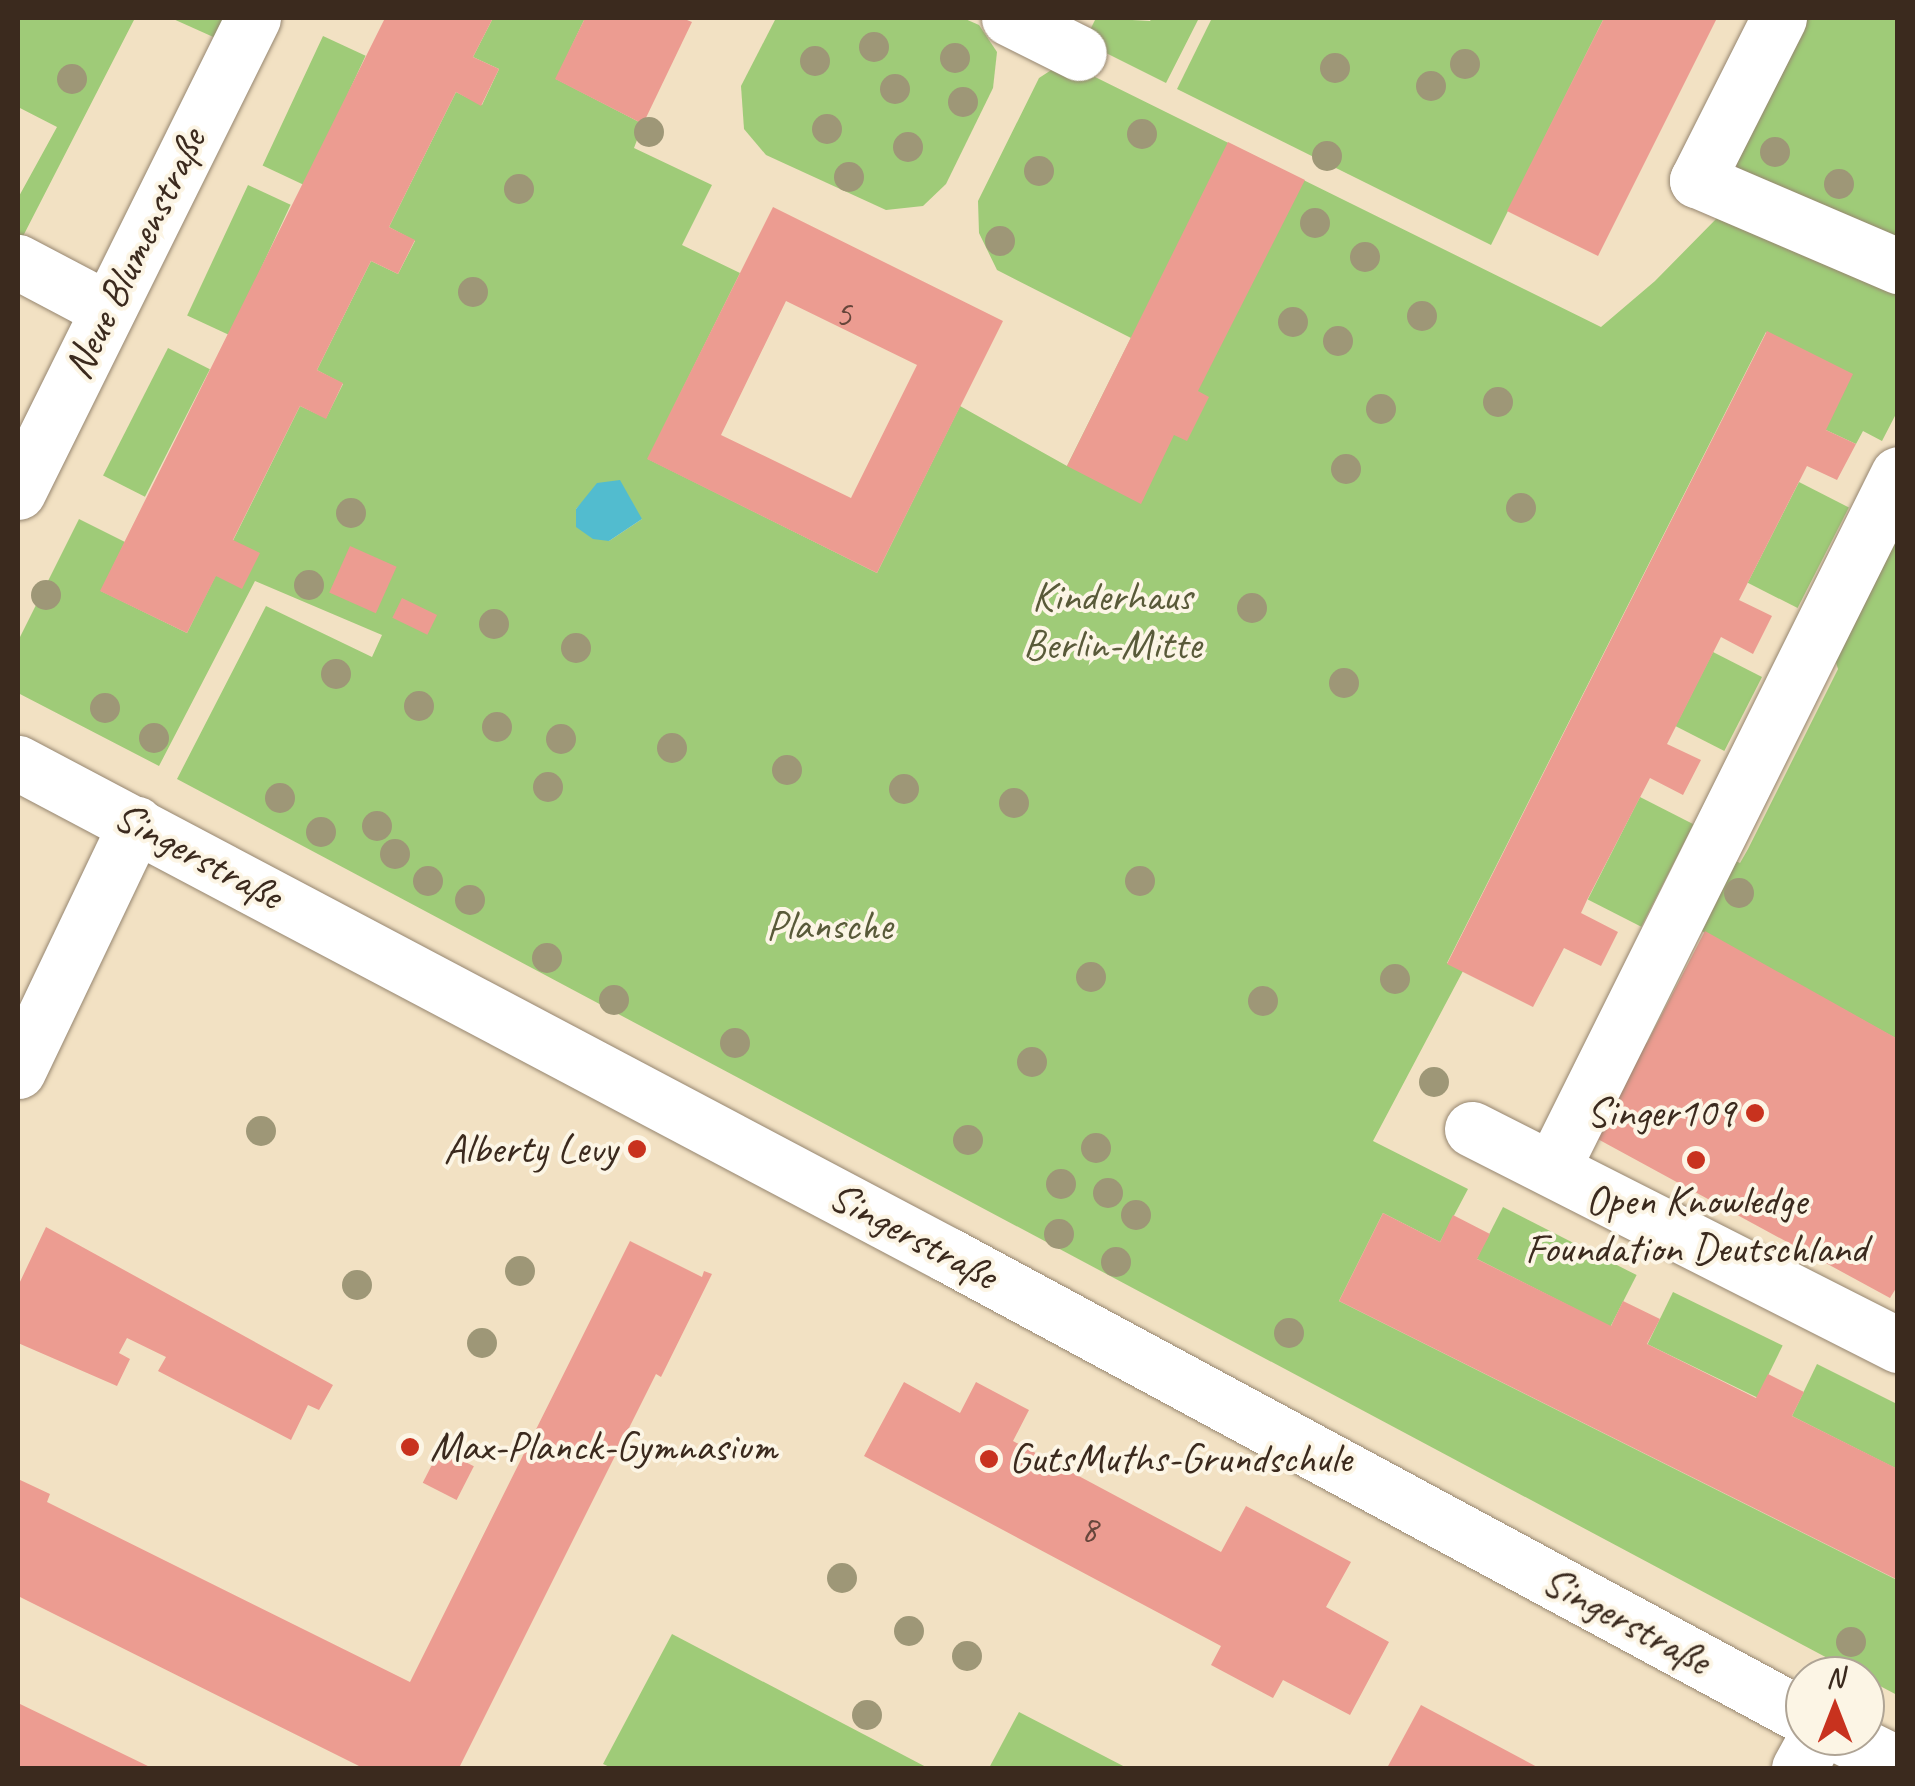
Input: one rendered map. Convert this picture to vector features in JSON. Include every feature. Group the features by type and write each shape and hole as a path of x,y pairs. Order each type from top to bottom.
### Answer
{"street":[{"name":"Neue Blumenstraße","path":"18,492 253,18"},
{"path":"1009,18 1079,53"},
{"path":"1779,18 1697,180 1898,266"},
{"path":"18,262 108,309"},
{"path":"1552,1169 1898,474"},
{"name":"Singerstraße","path":"18,763 1785,1706"},
{"path":"18,1072 136,824"},
{"path":"1472,1129 1898,1345"}],"green space":[{"path":"18,18 135,18 19,244 18,198 57,127 18,107"},
{"path":"171,18 232,18 220,40"},
{"path":"493,18 585,18 556,79 643,124 634,148 712,185 682,245 740,273 648,459 877,573 960,406 1067,466 1131,338 997,270 979,233 978,201 1039,78 1059,65 1085,72 1601,327 1655,281 1719,216 1897,294 1897,412 1882,441 1863,431 1856,444 1826,430 1766,332 1447,963 1463,971 1373,1141 1468,1189 1440,1242 1383,1213 1339,1301 1897,1580 1897,1695 1885,1689 1885,1656 1824,1656 177,779 266,606 372,657 382,635 255,581 159,766 18,693 18,641 79,519 125,542 101,591 187,633 300,406 326,418 343,384 317,370 371,261 398,274 415,241 389,227 456,92 482,105 499,69 473,57","holes":["589,495 642,519 609,541 576,509"]},
{"path":"776,18 963,18 979,25 997,52 993,88 946,184 923,206 886,210 766,155 744,129 741,86"},
{"path":"1096,18 1199,18 1166,83 1084,42"},
{"path":"1212,18 1604,18 1491,245 1177,89"},
{"path":"1792,18 1897,18 1897,246 1739,176 1731,141"},
{"path":"323,36 366,56 305,185 263,166"},
{"path":"248,185 291,205 230,335 187,316"},
{"path":"168,348 210,369 145,497 103,475"},
{"path":"1799,482 1849,507 1798,608 1748,583"},
{"path":"1897,508 1897,1039 1689,924 1723,855 1740,863 1838,669 1830,643"},
{"path":"1713,652 1762,677 1724,751 1675,726"},
{"path":"1640,797 1693,824 1641,927 1588,899"},
{"path":"1503,1207 1637,1275 1610,1327 1477,1259"},
{"path":"1673,1292 1783,1345 1757,1398 1648,1344"},
{"path":"1817,1364 1897,1404 1897,1469 1792,1416"},
{"path":"672,1634 928,1768 612,1768 603,1764"},
{"path":"1019,1712 1127,1768 989,1768"}],"water":[{"path":"620,480 642,519 609,541 593,539 576,527 576,509 597,483"}],"building":[{"path":"385,18 493,18 473,57 499,69 481,106 456,92 389,227 415,240 398,274 371,261 317,370 343,383 326,419 300,406 233,540 260,553 242,589 216,576 187,633 100,591"},
{"path":"585,18 682,18 692,22 643,124 555,79"},
{"path":"1604,18 1717,18 1598,256 1507,211"},
{"path":"1228,142 1305,180 1198,391 1209,397 1187,441 1174,435 1141,504 1067,466"},
{"path":"773,207 1003,321 877,573 647,459","holes":["786,301 917,365 851,498 721,435"]},
{"path":"1767,331 1853,374 1826,430 1856,444 1837,480 1807,466 1739,600 1772,616 1753,654 1721,637 1667,744 1701,760 1683,795 1650,778 1587,900 1581,913 1618,932 1601,966 1564,948 1533,1007 1447,964"},
{"path":"350,546 397,567 376,613 329,593"},
{"path":"402,598 437,615 427,635 392,618"},
{"name":"Singer109","path":"1705,931 1898,1039 1898,1285 1890,1298 1594,1137 1597,1132 1602,1133 1620,1094 1618,1088 1623,1090 1641,1050 1640,1040 1647,1043"},
{"path":"1383,1213 1440,1242 1453,1215 1490,1234 1477,1259 1611,1326 1623,1301 1660,1319 1647,1344 1756,1398 1768,1374 1804,1392 1792,1416 1898,1469 1898,1580 1339,1301"},
{"path":"46,1227 333,1385 319,1410 308,1405 291,1440 158,1371 166,1357 127,1338 119,1353 130,1359 117,1386 18,1343 18,1286"},
{"path":"630,1241 702,1277 704,1271 712,1274 661,1377 656,1374 459,1768 363,1768 18,1596 18,1479 50,1494 47,1502 410,1682"},
{"path":"904,1382 960,1413 976,1382 1029,1410 1013,1441 1221,1552 1246,1506 1351,1562 1326,1607 1389,1642 1350,1715 1283,1680 1273,1698 1211,1665 1221,1646 864,1456"},
{"path":"440,1449 474,1466 457,1500 423,1483"},
{"path":"18,1703 152,1768 18,1768"},
{"path":"1421,1705 1539,1768 1387,1768"}],"place":[{"name":"Singer109","path":"1755,1113"},
{"name":"Alberty Levy","path":"637,1149"},
{"name":"Open Knowledge Foundation Deutschland","path":"1696,1160"},
{"name":"Max-Planck-Gymnasium","path":"410,1447"},
{"name":"GutsMuths-Grundschule","path":"989,1459"}],"park label":[{"name":"Kinderhaus Berlin-Mitte","path":"1112,621"},
{"name":"Plansche","path":"829,926"}]}
